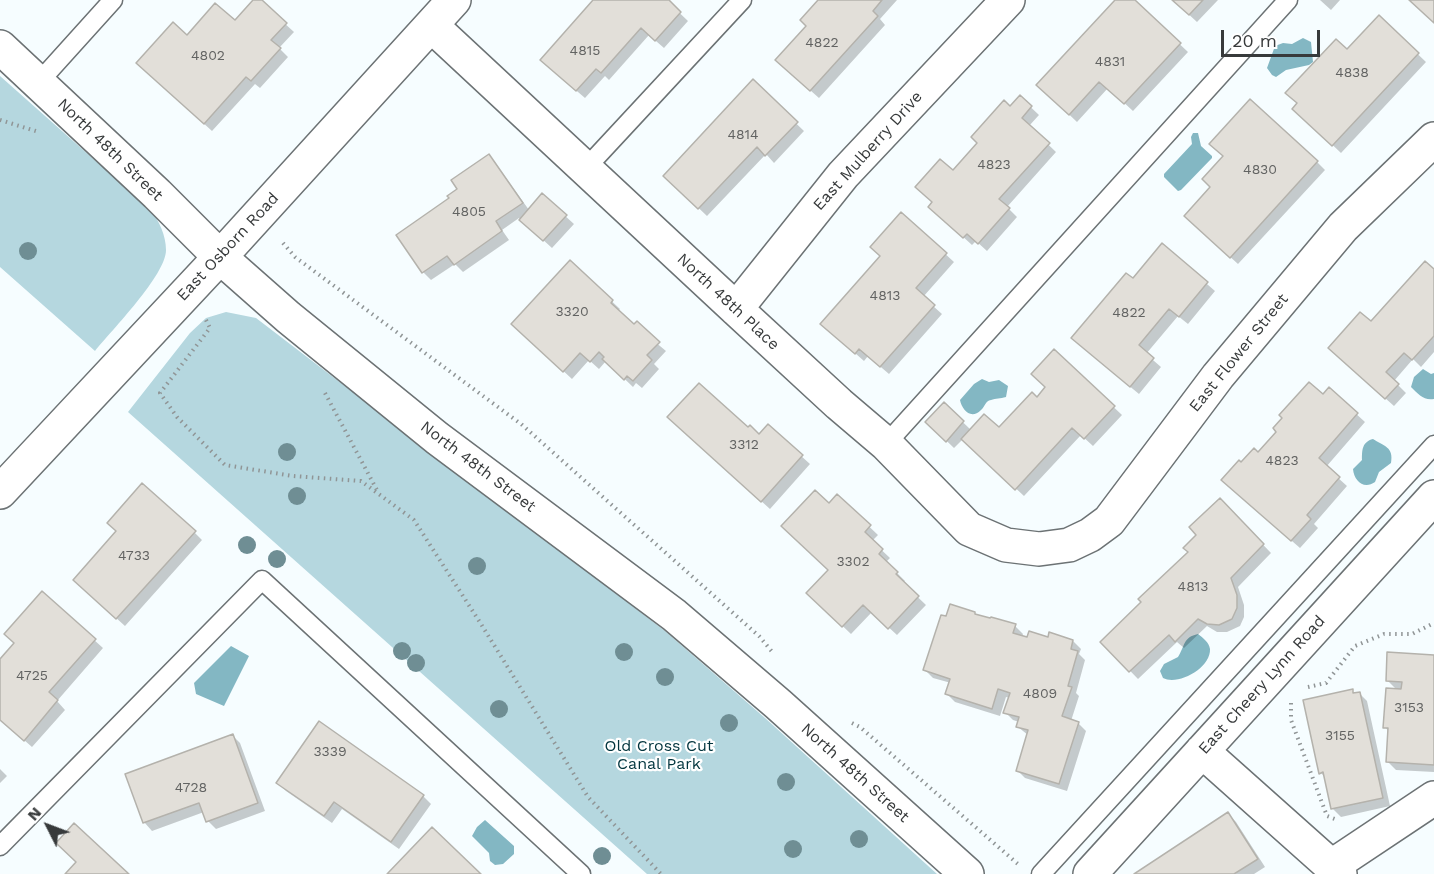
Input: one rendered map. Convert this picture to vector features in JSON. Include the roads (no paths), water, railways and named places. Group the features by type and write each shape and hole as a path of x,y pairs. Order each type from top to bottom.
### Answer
{"street":[{"name":"East Osborn Road","path":"0,492 220,257 454,0"},
{"name":"East Mulberry Drive","path":"736,309 843,175 1008,0"},
{"name":"North 48th Place","path":"432,26 839,404 886,444 969,529 1006,545 1039,549"},
{"name":"North 48th Street","path":"0,47 220,257 288,317 437,438 674,615 778,704 967,874"},
{"name":"East Flower Street","path":"1039,549 1069,545 1090,535 1109,521 1218,376 1343,227 1434,139"},
{"name":"East Cheery Lynn Road","path":"1090,874 1434,497"},
{"path":"1202,752 1336,870 1434,798"}],"lane":[{"path":"39,82 113,0"},
{"path":"585,168 741,0"},
{"path":"886,444 1288,0"},
{"path":"1041,874 1434,445"},
{"path":"0,846 262,580 581,874"}],"park label":[{"name":"Old Cross Cut Canal Park","path":"659,755"}]}
